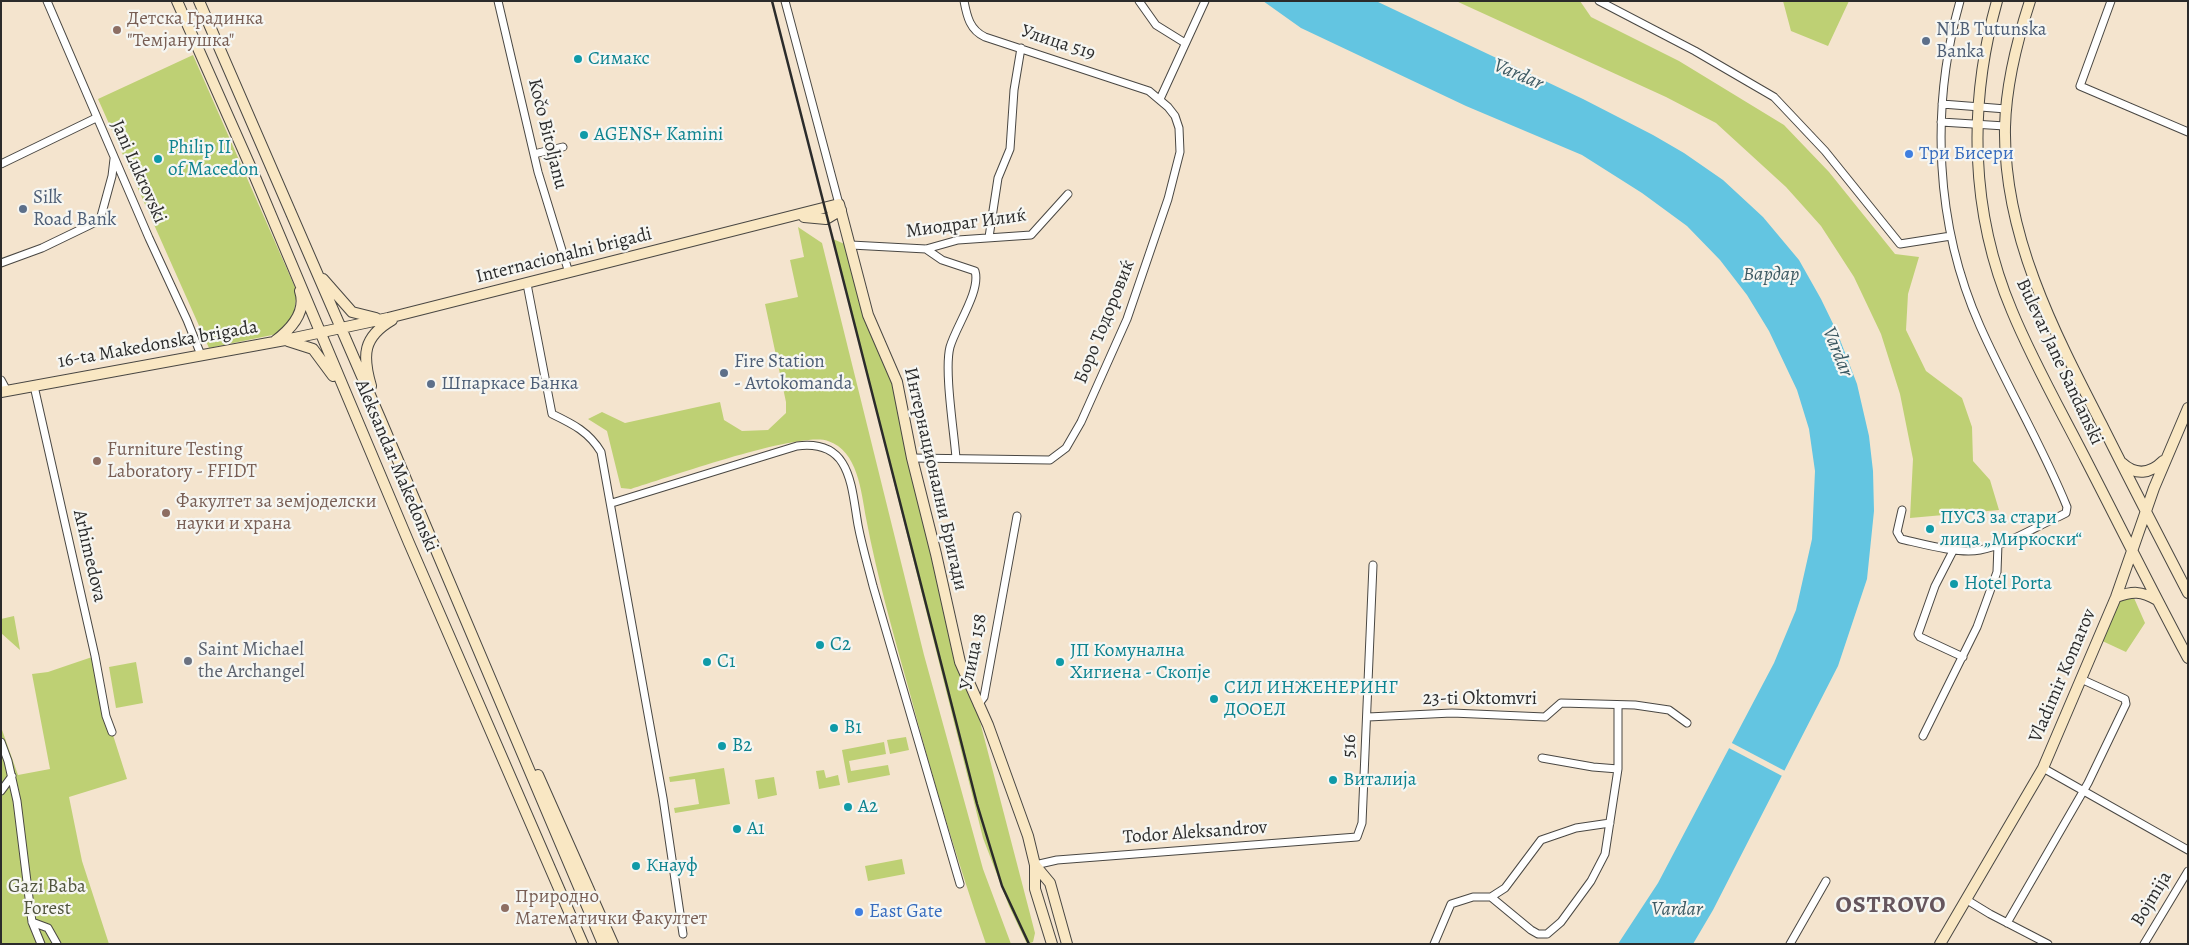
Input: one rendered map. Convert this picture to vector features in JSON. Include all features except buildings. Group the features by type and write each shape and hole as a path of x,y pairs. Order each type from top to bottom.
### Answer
{"street":[{"name":"Jani Lukrovski","path":"46,1 96,118 188,320 201,355"},
{"name":"Aleksandar Makedonski","path":"177,1 293,266 345,393 583,944"},
{"name":"Aleksandar Makedonski","path":"199,1 380,418 603,944"},
{"name":"Kočo Bitoljanu","path":"498,1 534,154 569,273"},
{"name":"Интернационални Бригади","path":"786,1 868,315 897,382 912,458 960,662 978,706"},
{"name":"Улица 519","path":"964,1 968,21 974,29 985,37 1149,91 1160,99"},
{"path":"1139,1 1156,25 1185,43"},
{"path":"1160,99 1205,1"},
{"path":"1599,1 1774,97 1825,151 1900,244 1951,236"},
{"path":"1902,510 1897,532 1900,539 1954,549 1979,550 1998,544 2058,517 2066,513 2067,507 1980,324 1962,277 1951,236 1942,170 1941,122 1948,50 1960,1"},
{"name":"Bulevar Jane Sandanski","path":"1997,1 1985,50 1977,125 1978,172 1988,237 2003,288 2024,337 2188,658"},
{"name":"Bulevar Jane Sandanski","path":"2030,1 2014,62 2005,126 2011,196 2025,254 2056,334 2188,593"},
{"path":"2111,1 2080,86 2188,132"},
{"path":"989,237 998,178 1010,149 1014,90 1021,48"},
{"name":"Боро Тодоровиќ","path":"912,458 1050,460 1066,448 1081,422 1127,319 1157,234 1180,152 1179,128 1175,116 1160,99"},
{"path":"1942,104 2006,109"},
{"path":"1,164 96,118"},
{"path":"1941,122 2005,126"},
{"path":"534,154 563,147"},
{"path":"1,263 42,248 100,220 112,176 114,158"},
{"name":"Миодраг Илиќ","path":"851,245 926,249 958,240 1031,235 1068,194"},
{"path":"840,207 826,219 837,224 851,245"},
{"name":"Internacionalni brigadi","path":"341,328 398,316 795,216 840,207"},
{"name":"Internacionalni brigadi","path":"795,216 826,219"},
{"path":"926,249 942,260 975,271 976,276 973,295 953,338 948,359 956,458"},
{"path":"274,342 297,321 302,295 293,266"},
{"path":"315,269 352,312 366,317 386,318"},
{"path":"527,284 552,414 580,427 594,440 601,452 612,503 666,816 683,934"},
{"path":"380,418 368,378 366,346 376,329 398,316"},
{"name":"16-ta Makedonska brigada","path":"4,391 285,340 341,328"},
{"path":"285,340 317,352 345,393"},
{"path":"1,380 4,391"},
{"name":"Arhimedova","path":"34,386 95,656 106,716 112,732"},
{"name":"Vladimir Komarov","path":"1940,944 2043,768 2116,597 2146,512 2188,408"},
{"path":"612,503 797,446 812,444 823,446 839,458 848,470 862,546 960,884"},
{"path":"2120,461 2129,469 2147,472 2156,469 2169,455"},
{"name":"Улица 158","path":"978,706 984,697 1017,516"},
{"path":"1923,736 1977,627 1997,572 1998,544"},
{"path":"1954,549 1935,586 1918,634 1920,637 1963,657"},
{"name":"516","path":"1357,837 1362,823 1373,565"},
{"path":"2116,597 2133,591 2143,592 2157,600"},
{"path":"2007,923 2084,790 2126,701 2081,679"},
{"name":"23-ti Oktomvri","path":"1368,717 1452,713 1544,717 1561,703 1635,705 1669,710 1688,724"},
{"path":"978,706 1013,792 1035,865 1035,889 1052,944"},
{"path":"1491,897 1531,930 1538,934 1547,934 1561,922 1591,881 1605,854 1610,823 1618,769 1618,706"},
{"path":"1,742 12,776 32,922 41,944"},
{"path":"1542,758 1618,769"},
{"path":"526,761 546,788 613,944"},
{"path":"2043,768 2188,850"},
{"path":"1,791 12,776"},
{"path":"1434,944 1451,904 1473,897 1491,897 1505,888 1540,840 1549,835 1576,828 1610,823"},
{"name":"Todor Aleksandrov","path":"1035,865 1057,860 1357,837"},
{"path":"1035,865 1050,883 1068,944"},
{"name":"Bojmija","path":"2144,944 2188,871"},
{"path":"1790,944 1826,881"},
{"path":"1967,900 2048,944"},
{"path":"32,922 48,928 57,944"}],"green space":[{"path":"1456,1 1580,1 1591,17 1679,61 1784,125 1829,172 1895,254 1919,257 1908,294 1906,330 1926,371 1962,398 1972,427 1973,461 1990,480 1999,510 1910,518 1913,459 1900,394 1881,334 1854,277 1821,226 1786,187 1716,123 1666,97"},
{"path":"1783,1 1849,1 1828,46 1791,31"},
{"path":"193,55 297,292 293,319 277,334 209,348 98,99"},
{"path":"798,227 822,243 924,655 983,869 1011,944 986,944 975,912 936,786 891,626 870,540 860,484 846,453 828,441 813,440 790,443 732,457 631,489 621,488 607,431 588,419 602,412 625,423 720,402 724,420 742,431 768,430 786,413 786,402 765,304 798,297 790,260 804,257"},
{"path":"833,239 849,246 889,372 1035,933 1033,942 1027,944 1009,906 983,838"},
{"path":"2116,597 2134,598 2145,623 2126,652 2098,639"},
{"path":"14,616 20,650 1,633 1,619"},
{"name":"Gazi Baba Forest","path":"95,656 112,732 127,779 69,797 82,861 109,944 1,944 1,727 18,775 50,769 32,674 48,672"},
{"path":"136,662 143,703 116,708 109,667"},
{"path":"906,737 909,750 890,754 887,740"},
{"path":"884,742 886,754 849,761 851,771 888,765 890,775 848,783 842,750"},
{"path":"724,768 730,804 675,813 674,808 699,804 695,779 670,782 669,777"},
{"path":"824,770 826,778 838,775 840,785 819,789 816,771"},
{"path":"774,777 777,795 758,799 755,780"},
{"path":"902,859 905,874 868,881 865,866"}],"water":[{"name":"Вардар","path":"1263,1 1376,1 1583,99 1653,135 1684,153 1723,180 1763,217 1799,260 1837,332 1857,384 1869,436 1873,471 1874,511 1867,579 1838,666 1713,910 1693,944 1618,944 1658,883 1774,663 1796,610 1812,539 1815,471 1809,429 1797,390 1769,331 1747,295 1720,260 1687,226 1642,193 1582,155 1466,106 1301,28"}],"pier":[{"path":"1730,742 1787,772 1784,777 1727,747"}],"railway":[{"path":"772,1 977,804 1002,886 1029,944"}],"place":[{"name":"Детска Градинка \"Темјанушка\"","path":"117,30"},
{"name":"NLB Tutunska Banka","path":"1926,41"},
{"name":"Симакс","path":"578,59"},
{"name":"AGENS+ Kamini","path":"584,135"},
{"name":"Три Бисери","path":"1909,154"},
{"name":"Philip II of Macedon","path":"158,159"},
{"name":"Silk Road Bank","path":"23,209"},
{"name":"Fire Station - Avtokomanda","path":"724,373"},
{"name":"Шпаркасе Банка","path":"431,384"},
{"name":"Furniture Testing Laboratory - FFIDT","path":"97,461"},
{"name":"Факултет за земјоделски науки и храна","path":"166,513"},
{"name":"ПУСЗ за стари лица „Миркоски“","path":"1930,529"},
{"name":"Hotel Porta","path":"1954,584"},
{"name":"C2","path":"820,645"},
{"name":"Saint Michael the Archangel","path":"188,661"},
{"name":"C1","path":"707,662"},
{"name":"ЈП Комунална Хигиена - Скопје","path":"1060,662"},
{"name":"СИЛ ИНЖЕНЕРИНГ ДООЕЛ","path":"1214,699"},
{"name":"B1","path":"834,728"},
{"name":"B2","path":"722,746"},
{"name":"Виталија","path":"1333,780"},
{"name":"A2","path":"848,807"},
{"name":"A1","path":"737,829"},
{"name":"Кнауф","path":"636,866"},
{"name":"Природно Математички Факултет","path":"505,908"},
{"name":"East Gate","path":"859,912"}],"district":[{"name":"OSTROVO","path":"1891,906"}],"water label":[{"name":"Vardar","path":"1518,75"},
{"name":"Vardar","path":"1837,352"},
{"name":"Vardar","path":"1677,910"}]}
